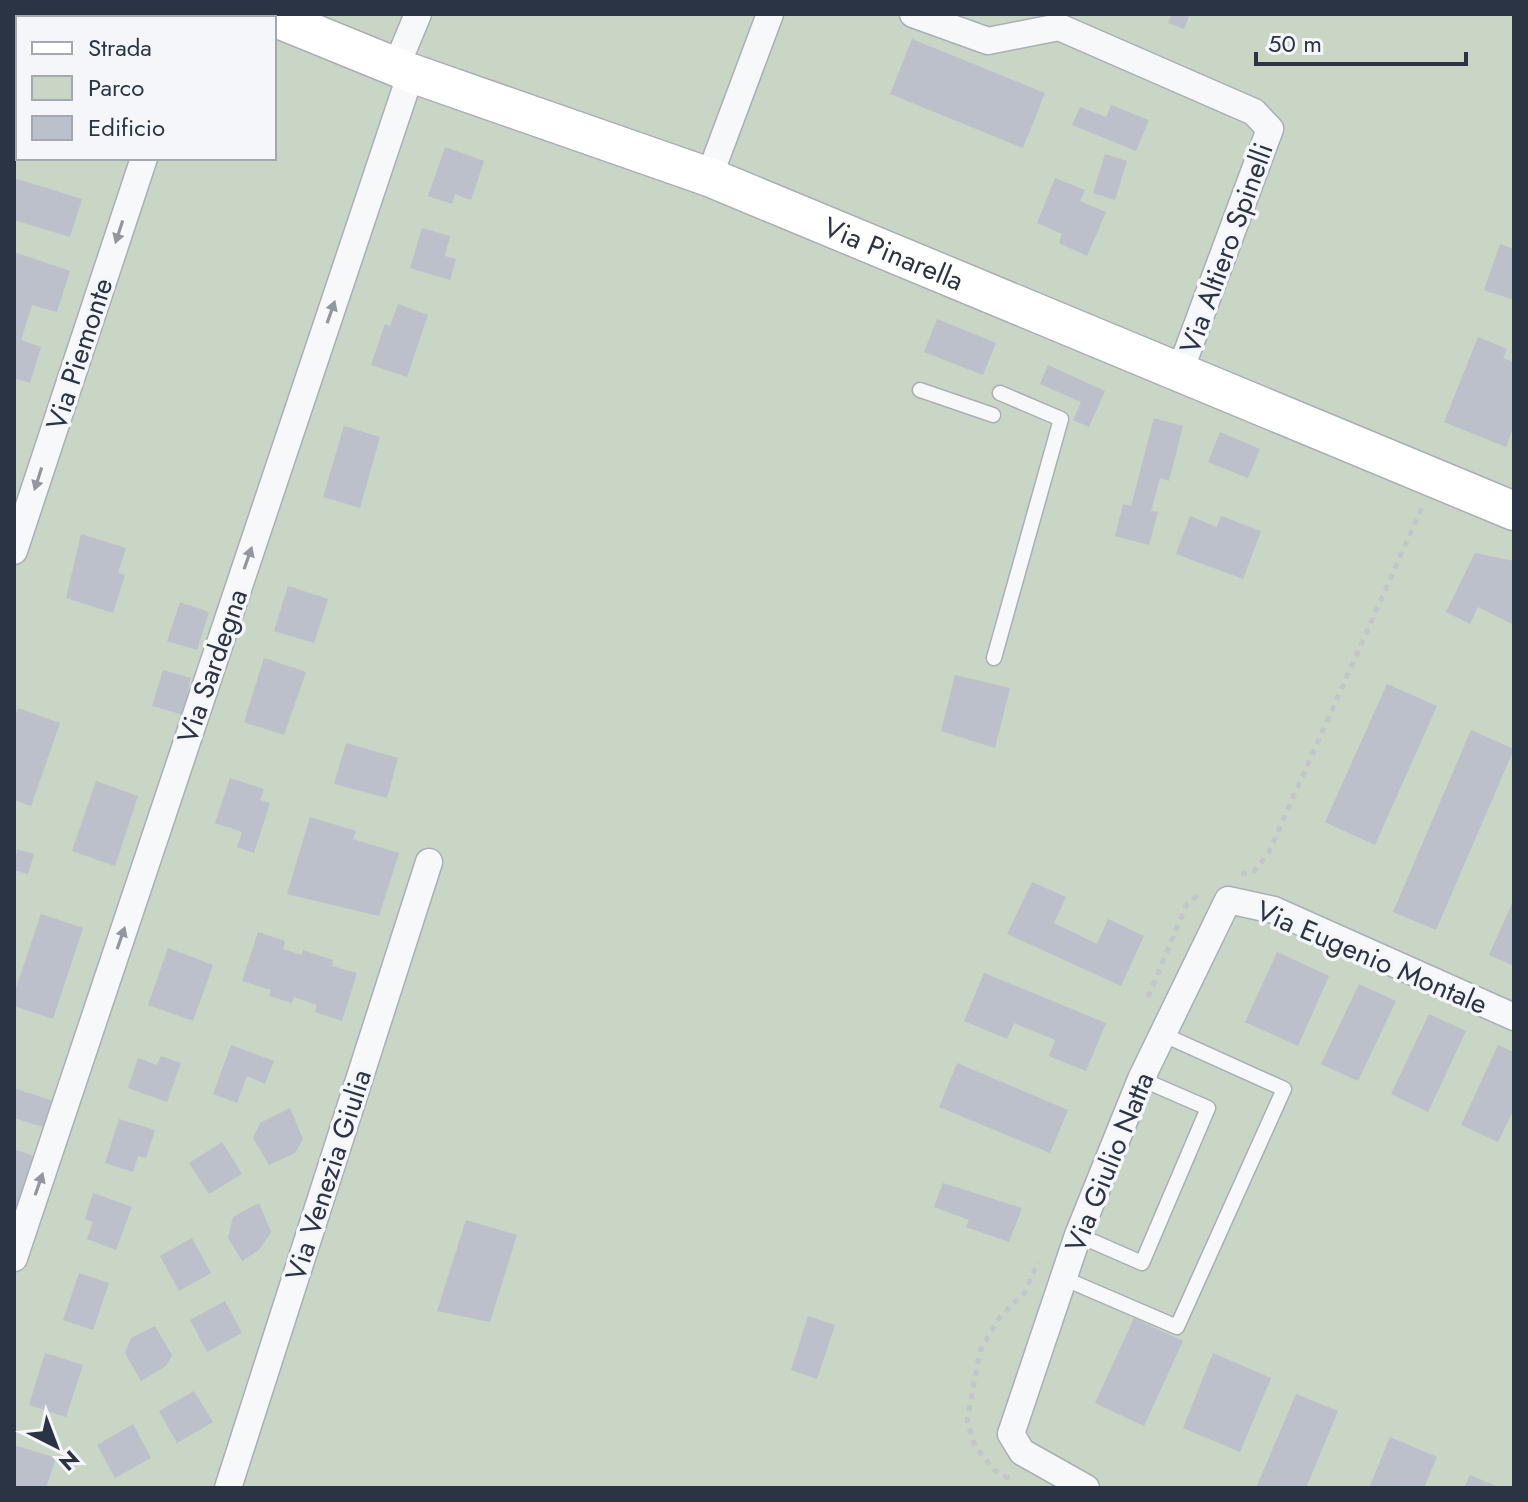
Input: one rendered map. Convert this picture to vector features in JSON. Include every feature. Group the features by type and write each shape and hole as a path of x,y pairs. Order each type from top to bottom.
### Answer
{"street":[{"name":"Via Sardegna","path":"14,1258 403,70 418,14"},
{"path":"709,177 770,14"},
{"name":"Via Altiero Spinelli","path":"913,14 988,41 1059,27 1254,112 1270,129 1180,371"},
{"name":"Via Pinarella","path":"276,18 403,70 709,177 1514,511"},
{"name":"Via Piemonte","path":"14,551 143,160"},
{"name":"Via Venezia Giulia","path":"228,1488 429,862"},
{"name":"Via Eugenio Montale","path":"1228,900 1274,910 1514,1017"},
{"name":"Via Giulio Natta","path":"1086,1488 1022,1452 1011,1434 1078,1235 1141,1079 1228,900"}],"lane":[{"path":"920,390 993,415"},
{"path":"994,658 1061,419 1000,393"},
{"path":"1063,1278 1177,1327 1284,1089 1162,1034"},
{"path":"1078,1235 1142,1263 1208,1108 1141,1079"}],"green space":[{"path":"14,14 1514,14 1514,1488 14,1488"}],"building":[{"path":"1172,14 1190,14 1184,29 1168,23"},
{"path":"912,39 1045,93 1023,148 890,94"},
{"path":"1111,105 1149,120 1136,151 1072,125 1080,107 1106,117"},
{"path":"445,147 484,161 471,200 455,194 452,204 428,196"},
{"path":"1105,154 1127,161 1115,200 1093,193"},
{"path":"14,178 82,199 70,237 14,220"},
{"path":"1055,178 1085,190 1080,201 1106,212 1087,256 1059,243 1062,234 1037,223"},
{"path":"422,228 450,236 445,256 456,259 450,280 410,268"},
{"path":"1500,244 1514,249 1514,300 1484,290"},
{"path":"14,252 70,271 57,312 32,305 21,340 41,347 30,383 14,378"},
{"path":"398,304 428,315 407,377 371,365 385,324 390,326"},
{"path":"937,319 996,343 983,375 924,352"},
{"path":"1478,337 1507,349 1503,358 1514,362 1514,426 1506,447 1444,422"},
{"path":"1048,365 1105,391 1089,427 1073,420 1081,402 1040,384"},
{"path":"1154,418 1183,426 1169,481 1160,478 1151,511 1158,512 1149,545 1115,536 1123,504 1131,506"},
{"path":"344,426 380,437 360,508 323,497"},
{"path":"1220,432 1260,449 1248,478 1208,462"},
{"path":"1190,516 1217,527 1221,516 1261,531 1243,579 1176,554"},
{"path":"81,534 126,548 118,573 125,575 113,613 66,598"},
{"path":"1475,553 1514,561 1514,625 1478,607 1470,624 1446,612"},
{"path":"288,586 328,599 314,643 274,631"},
{"path":"180,602 209,612 197,650 167,641"},
{"path":"264,658 306,672 284,735 244,722"},
{"path":"163,670 191,678 187,695 192,697 187,716 152,706"},
{"path":"955,675 1010,688 995,748 941,731"},
{"path":"1387,684 1437,706 1375,845 1325,822"},
{"path":"18,708 60,723 31,806 14,800 14,718"},
{"path":"1471,730 1514,749 1436,930 1393,912"},
{"path":"346,743 398,758 387,798 334,784"},
{"path":"230,778 264,789 260,800 270,803 254,853 237,847 242,832 215,823"},
{"path":"96,781 138,796 115,866 72,851"},
{"path":"310,817 356,831 353,839 399,853 379,916 287,894"},
{"path":"17,849 34,854 28,874 14,870"},
{"path":"1032,882 1066,897 1054,923 1097,944 1108,919 1144,936 1121,986 1007,934"},
{"path":"1514,899 1514,966 1489,955"},
{"path":"41,914 83,928 53,1019 14,1006 14,994"},
{"path":"258,932 285,941 283,949 302,955 303,950 333,960 332,966 357,973 342,1021 315,1012 317,1005 294,997 292,1003 269,996 271,990 242,981"},
{"path":"168,948 213,965 193,1021 148,1005"},
{"path":"1277,952 1329,976 1298,1046 1245,1022"},
{"path":"984,973 1106,1023 1086,1071 1049,1056 1055,1040 1014,1023 1007,1039 964,1021"},
{"path":"1359,984 1396,1001 1358,1081 1321,1064"},
{"path":"1429,1014 1466,1031 1428,1112 1391,1094"},
{"path":"231,1045 274,1061 265,1084 247,1076 237,1103 213,1094"},
{"path":"1498,1045 1514,1052 1514,1109 1498,1142 1461,1125"},
{"path":"161,1056 181,1063 167,1102 128,1088 138,1058 157,1065"},
{"path":"957,1063 1068,1110 1050,1153 939,1107"},
{"path":"14,1088 59,1103 50,1129 14,1118"},
{"path":"290,1108 303,1139 295,1153 269,1165 253,1138 260,1123"},
{"path":"119,1119 155,1130 146,1158 138,1156 133,1172 105,1163"},
{"path":"222,1142 242,1174 209,1194 189,1163"},
{"path":"14,1149 34,1156 15,1214 14,1214"},
{"path":"943,1183 1022,1208 1009,1242 966,1227 969,1220 934,1207"},
{"path":"93,1193 132,1207 116,1250 87,1239 93,1222 85,1219"},
{"path":"259,1203 271,1232 259,1250 242,1261 228,1238 233,1217"},
{"path":"466,1220 517,1235 490,1322 437,1311"},
{"path":"192,1238 211,1273 179,1291 160,1256"},
{"path":"79,1273 109,1283 93,1330 63,1320"},
{"path":"225,1301 242,1333 207,1352 190,1320"},
{"path":"808,1316 835,1325 817,1379 791,1370"},
{"path":"1134,1318 1183,1341 1144,1426 1095,1403"},
{"path":"155,1326 172,1355 166,1366 141,1381 125,1353 131,1338"},
{"path":"45,1353 83,1365 66,1417 29,1405"},
{"path":"1213,1353 1271,1378 1240,1452 1183,1428"},
{"path":"194,1391 213,1422 177,1443 159,1411"},
{"path":"1296,1394 1338,1411 1306,1488 1256,1488"},
{"path":"133,1424 151,1458 115,1478 97,1445"},
{"path":"1390,1437 1437,1457 1424,1488 1369,1488"},
{"path":"14,1445 56,1458 46,1488 14,1488"},
{"path":"1470,1475 1501,1488 1464,1488"}]}
